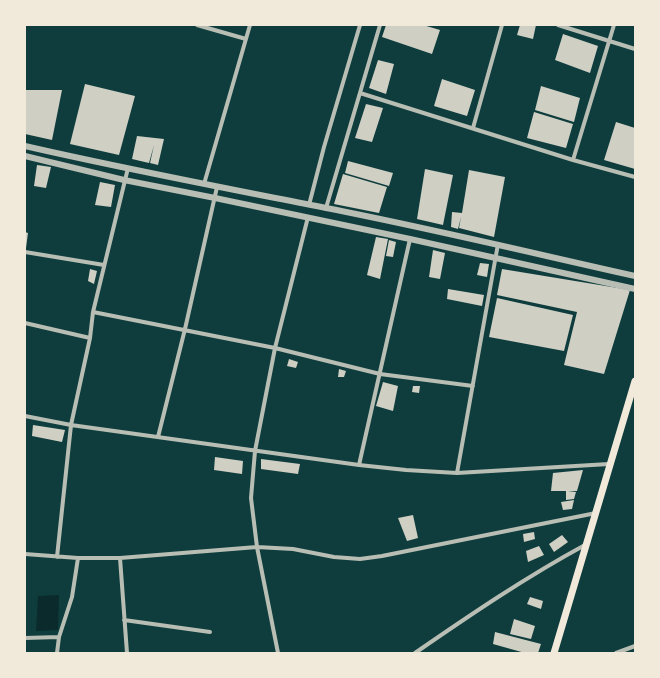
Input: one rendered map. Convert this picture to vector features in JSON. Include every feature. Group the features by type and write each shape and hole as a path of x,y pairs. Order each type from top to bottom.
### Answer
{"main road":[{"path":"554,653 609,464 635,381"}],"street":[{"path":"197,25 246,39"},
{"path":"204,184 250,25"},
{"path":"309,205 324,147 360,25"},
{"path":"326,208 380,25"},
{"path":"474,128 502,25"},
{"path":"558,25 635,49"},
{"path":"573,160 614,25"},
{"path":"360,93 573,160 635,177"},
{"path":"25,146 498,244 635,276"},
{"path":"25,156 124,180 308,217 635,289"},
{"path":"57,557 71,425 104,265 128,168"},
{"path":"158,437 186,329 217,187"},
{"path":"278,653 257,547 251,498 255,451 275,348 308,217"},
{"path":"436,245 440,232"},
{"path":"359,465 410,239"},
{"path":"457,473 498,244"},
{"path":"25,252 104,265"},
{"path":"94,312 186,329 275,348 380,374 473,386"},
{"path":"25,323 90,338"},
{"path":"25,416 71,425 359,465 406,470 457,473 609,464"},
{"path":"25,554 78,558 120,558 257,547 293,549 334,557 360,560 596,512"},
{"path":"415,653 547,566 586,545"},
{"path":"57,653 59,636 72,597 78,558"},
{"path":"120,558 127,653"},
{"path":"124,620 210,632"},
{"path":"25,638 59,636"},
{"path":"616,653 635,646"}],"water":[{"path":"59,595 58,630 36,631 38,596"}],"building":[{"path":"386,25 423,25 440,30 432,54 382,37"},
{"path":"520,25 536,25 533,39 517,35"},
{"path":"563,34 598,46 590,73 555,60"},
{"path":"378,60 394,64 386,94 369,88"},
{"path":"442,79 475,90 467,116 434,106"},
{"path":"85,84 135,96 119,155 70,144"},
{"path":"541,86 580,98 574,122 535,110"},
{"path":"25,90 62,90 52,140 25,134"},
{"path":"366,104 383,108 372,142 355,138"},
{"path":"534,112 573,124 566,148 527,138"},
{"path":"616,122 635,128 635,169 604,160"},
{"path":"137,136 164,139 158,165 150,163 154,145 149,163 132,159"},
{"path":"348,161 393,173 389,186 345,173"},
{"path":"37,165 51,167 46,188 34,186"},
{"path":"425,169 453,175 443,225 417,219"},
{"path":"469,170 505,177 494,237 459,228 461,217 458,229 451,227 452,212 462,213"},
{"path":"343,174 387,187 379,213 334,204"},
{"path":"100,182 115,185 111,207 95,205"},
{"path":"25,232 28,233 26,248 25,248"},
{"path":"376,237 388,239 380,279 367,275"},
{"path":"389,240 396,242 393,257 386,256"},
{"path":"433,250 445,253 440,279 429,277"},
{"path":"480,263 489,264 487,277 477,275"},
{"path":"90,269 97,271 94,284 88,281"},
{"path":"502,269 630,290 604,374 564,365 577,312 497,295"},
{"path":"448,289 484,295 482,306 447,299"},
{"path":"497,298 573,315 564,351 489,337"},
{"path":"289,359 298,362 296,368 287,366"},
{"path":"339,369 346,371 344,377 338,377"},
{"path":"383,382 398,386 393,411 376,406"},
{"path":"413,386 420,386 419,393 412,392"},
{"path":"33,425 65,430 62,442 32,436"},
{"path":"215,457 243,461 242,474 214,470"},
{"path":"261,459 300,464 298,474 261,469"},
{"path":"583,470 577,491 568,491 576,492 574,499 566,500 566,491 551,491 553,473"},
{"path":"574,500 572,509 563,510 561,502"},
{"path":"413,515 418,538 407,541 398,518"},
{"path":"534,532 535,539 524,542 523,534"},
{"path":"562,535 568,542 554,552 549,544"},
{"path":"539,546 544,555 528,562 526,551"},
{"path":"530,597 543,601 541,609 527,604"},
{"path":"514,619 535,626 531,639 510,634"},
{"path":"495,632 541,644 538,653 525,653 493,644"}]}
